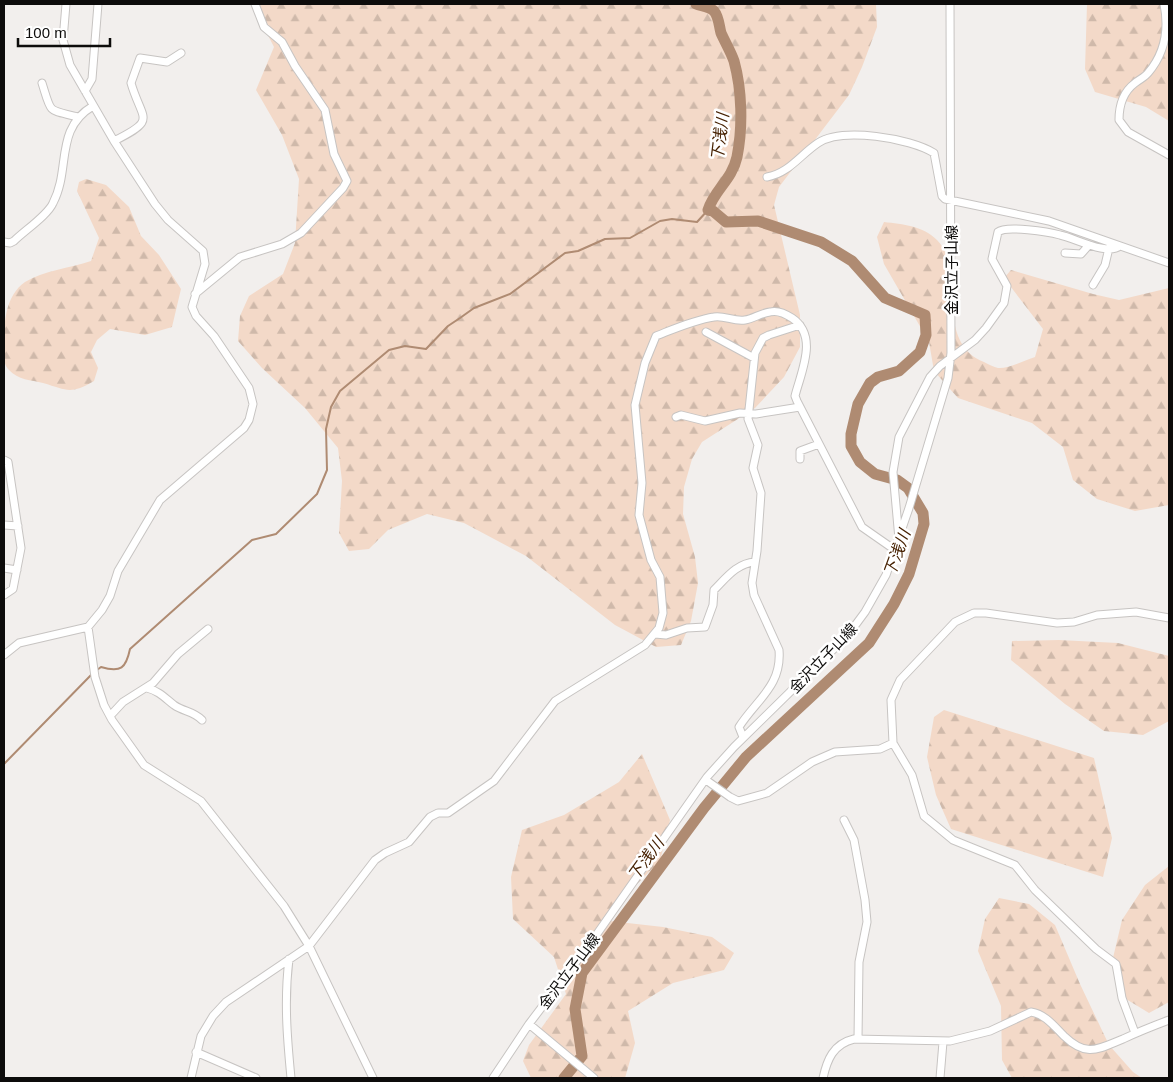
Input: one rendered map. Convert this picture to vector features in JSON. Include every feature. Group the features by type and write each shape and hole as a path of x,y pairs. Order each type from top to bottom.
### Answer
{"street":[{"path":"4,655 19,643 88,627 102,610 118,571 160,500 244,428 249,420 253,404 249,388 214,336 196,316 192,307 194,294 205,264 202,248 164,216 114,141 70,64 63,45 66,4"},
{"path":"85,91 92,80 98,4"},
{"path":"194,294 240,257 282,244 301,233 343,188 347,181 334,154 325,110 295,66 282,42 264,28 255,4"},
{"name":"金沢立子山線","path":"493,1078 529,1024 592,941 706,780 743,737 848,635 874,598 886,575 916,486 948,378 951,358 950,4"},
{"path":"1164,4 1167,28 1162,49 1148,74 1126,92 1120,106 1119,120 1128,132 1169,155"},
{"path":"114,141 138,129 143,122 144,114 131,83 140,58 167,62 181,53"},
{"path":"42,83 52,110 56,113 78,117"},
{"path":"4,242 10,243 14,241 52,206 58,189 70,130 78,117 93,106"},
{"path":"767,178 792,167 819,142 863,135 897,141 932,151 936,156 942,196 951,200 1049,221 1169,263"},
{"path":"899,539 896,528 893,478 899,437 930,377 951,358 976,340 1004,303 1007,286 992,259 996,236 1001,229 1061,235 1088,245 1109,248 1120,246"},
{"path":"1065,253 1081,254 1088,245"},
{"path":"1093,285 1105,265 1109,248"},
{"path":"191,1078 196,1052 207,1024 226,1002 309,946 375,860 385,853 409,842 430,817 438,813 448,812 494,782 556,701 634,652 655,634 663,613 663,597 660,578 651,560 639,515 642,483 635,405 652,342 656,336 685,325 715,317 738,321 770,312 778,312 789,316 800,325 804,332 806,356 795,396 862,527 895,550"},
{"path":"743,737 740,728 774,682 780,660 779,650 754,595 752,583 762,493 753,468 758,444 748,419 754,358 763,338 800,325"},
{"path":"706,332 754,358"},
{"path":"676,416 681,415 705,420 800,407"},
{"path":"800,459 800,451 819,444"},
{"path":"4,460 8,462 21,548 13,589 4,595"},
{"path":"4,488 12,488"},
{"path":"4,525 18,526"},
{"path":"655,634 666,634 682,629 705,627 713,605 714,590 738,567 746,563 755,562"},
{"path":"4,568 17,570"},
{"path":"1135,1033 1122,998 1116,964 1096,949 1034,890 1015,865 993,857 979,848 963,844 930,823 921,813 917,788 909,769 893,743 890,705 895,687 962,617 974,613 986,612 1056,623 1074,622 1096,615 1130,613 1169,618"},
{"path":"88,627 95,677 110,716 144,765 201,801 284,906 309,946 373,1078"},
{"path":"110,716 123,702 147,688 178,654 208,629"},
{"path":"147,688 162,695 181,708 192,711 202,720"},
{"path":"706,780 738,801 767,793 812,762 836,752 880,750 893,743"},
{"path":"844,820 854,840 865,900 866,922 859,962 858,1039"},
{"path":"289,959 285,991 285,1019 292,1078"},
{"path":"823,1078 827,1061 833,1051 846,1041 858,1039 943,1042 970,1038 986,1033 1030,1012 1041,1015 1071,1042 1084,1049 1103,1049 1135,1033 1169,1020"},
{"path":"529,1024 594,1078"},
{"path":"940,1078 943,1042"},
{"path":"196,1052 256,1078"}],"green space":[{"path":"252,4 876,4 877,27 849,95 779,187 774,205 800,315 800,347 784,377 755,408 702,442 692,459 684,487 683,514 695,557 698,583 691,621 681,645 656,647 615,625 526,556 464,523 427,514 388,530 369,549 349,551 339,533 342,481 338,448 305,408 262,368 238,341 240,316 249,296 283,274 295,243 299,179 282,135 256,90 274,47"},
{"path":"1087,4 1169,4 1169,121 1146,107 1095,92 1085,69"},
{"path":"86,179 106,185 129,207 141,236 159,255 181,289 172,327 145,335 110,329 97,340 91,352 98,368 94,381 74,390 68,390 21,378 9,370 4,358 4,328 7,310 13,295 25,282 48,272 91,261 99,238 77,191 79,182"},
{"path":"884,222 919,229 937,240 945,252 949,268 954,322 959,338 969,352 984,362 998,368 1011,366 1035,357 1043,329 1004,278 1011,270 1119,300 1169,288 1169,505 1135,511 1097,499 1073,480 1063,447 1032,423 958,398 934,371 929,342 884,264 877,237"},
{"path":"1059,640 1118,643 1169,656 1169,721 1143,735 1104,731 1065,704 1011,660 1012,641"},
{"path":"944,710 1094,758 1112,838 1103,877 951,829 936,795 927,757 934,717"},
{"path":"642,754 670,820 660,861 621,900 610,921 663,927 712,937 734,953 724,970 673,983 628,1011 635,1043 625,1078 531,1078 523,1061 529,1045 566,994 554,957 513,919 511,877 522,830 564,815 619,782"},
{"path":"1169,866 1169,1002 1149,1013 1126,999 1112,962 1122,920 1145,885"},
{"path":"999,898 1029,904 1055,925 1109,1045 1133,1072 1142,1078 1012,1078 1002,1060 1001,1006 978,951 985,919"}],"waterway":[{"name":"下浅川","path":"564,1078 582,1056 575,1009 582,973 704,808 746,757 869,643 894,604 909,574 924,524 923,513 908,488 897,480 875,474 860,462 851,446 851,434 858,404 870,383 878,377 899,371 920,352 926,335 925,315 885,298 852,261 821,242 758,221 726,222 713,211 708,210 714,197 735,165 740,133 741,109 737,72 721,33 717,16 714,11 696,4"},
{"path":"97,670 101,667 118,669 124,665 130,649 252,540 276,534 317,494 327,470 326,429 331,407 340,391 389,350 405,346 426,349 448,326 474,308 510,294 565,253 578,251 605,239 630,238 660,221 672,219 697,222 708,210"},
{"path":"4,764 93,673"}]}
